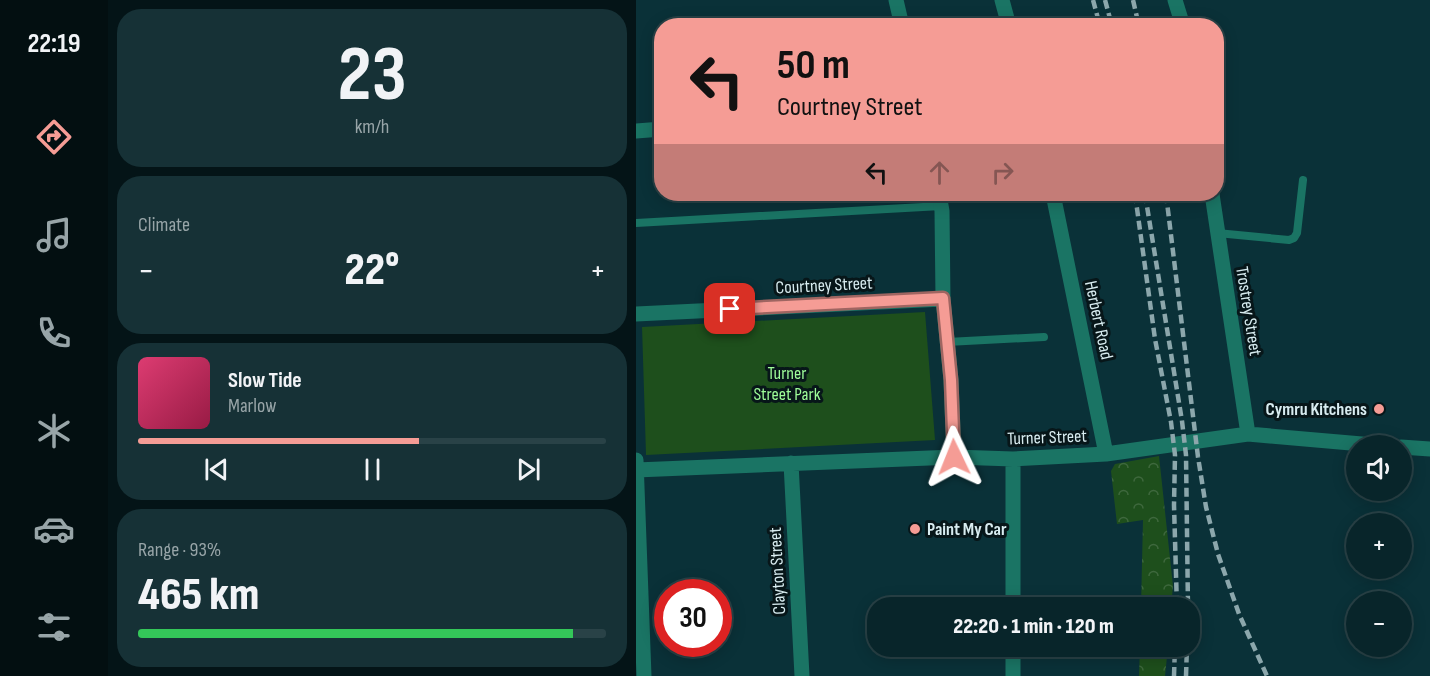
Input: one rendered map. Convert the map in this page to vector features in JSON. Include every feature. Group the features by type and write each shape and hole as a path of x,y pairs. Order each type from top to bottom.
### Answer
{"street":[{"path":"896,0 900,18"},
{"path":"1002,0 1007,18"},
{"path":"1175,0 1181,18"},
{"path":"636,131 654,130"},
{"path":"940,201 943,298 951,380 954,457"},
{"name":"Herbert Road","path":"1054,201 1106,454"},
{"name":"Trostrey Street","path":"1213,201 1248,434"},
{"name":"Courtney Street","path":"636,314 943,298"},
{"name":"Turner Street","path":"636,470 954,457 1013,459 1106,454 1248,434 1346,443"},
{"path":"1412,447 1430,448"},
{"path":"1013,459 1013,597"},
{"path":"636,460 644,676"},
{"name":"Clayton Street","path":"790,463 802,676"},
{"path":"1013,657 1013,676"}],"lane":[{"path":"1217,233 1289,240 1294,238 1298,233 1304,180"},
{"path":"636,223 927,201"},
{"path":"947,342 1044,338"}],"green space":[{"name":"Turner Street Park","path":"925,312 935,440 646,455 642,327"},
{"path":"1159,456 1173,586 1172,597 1141,597 1143,520 1117,524 1111,471 1115,464"},
{"path":"1140,657 1167,657 1165,676 1139,676"}],"railway":[{"path":"1093,0 1098,18"},
{"path":"1105,0 1110,18"},
{"path":"1133,0 1137,18"},
{"path":"1136,201 1155,339 1175,455 1177,597"},
{"path":"1146,201 1186,455 1188,597"},
{"path":"1167,201 1206,507 1218,554 1239,614 1267,676"},
{"path":"1174,676 1175,657"},
{"path":"1186,676 1187,657"}],"place":[{"name":"Cymru Kitchens","path":"1379,409"},
{"name":"Paint My Car","path":"915,529"}],"route":[{"path":"730,309 943,298 951,380 954,457"}]}
